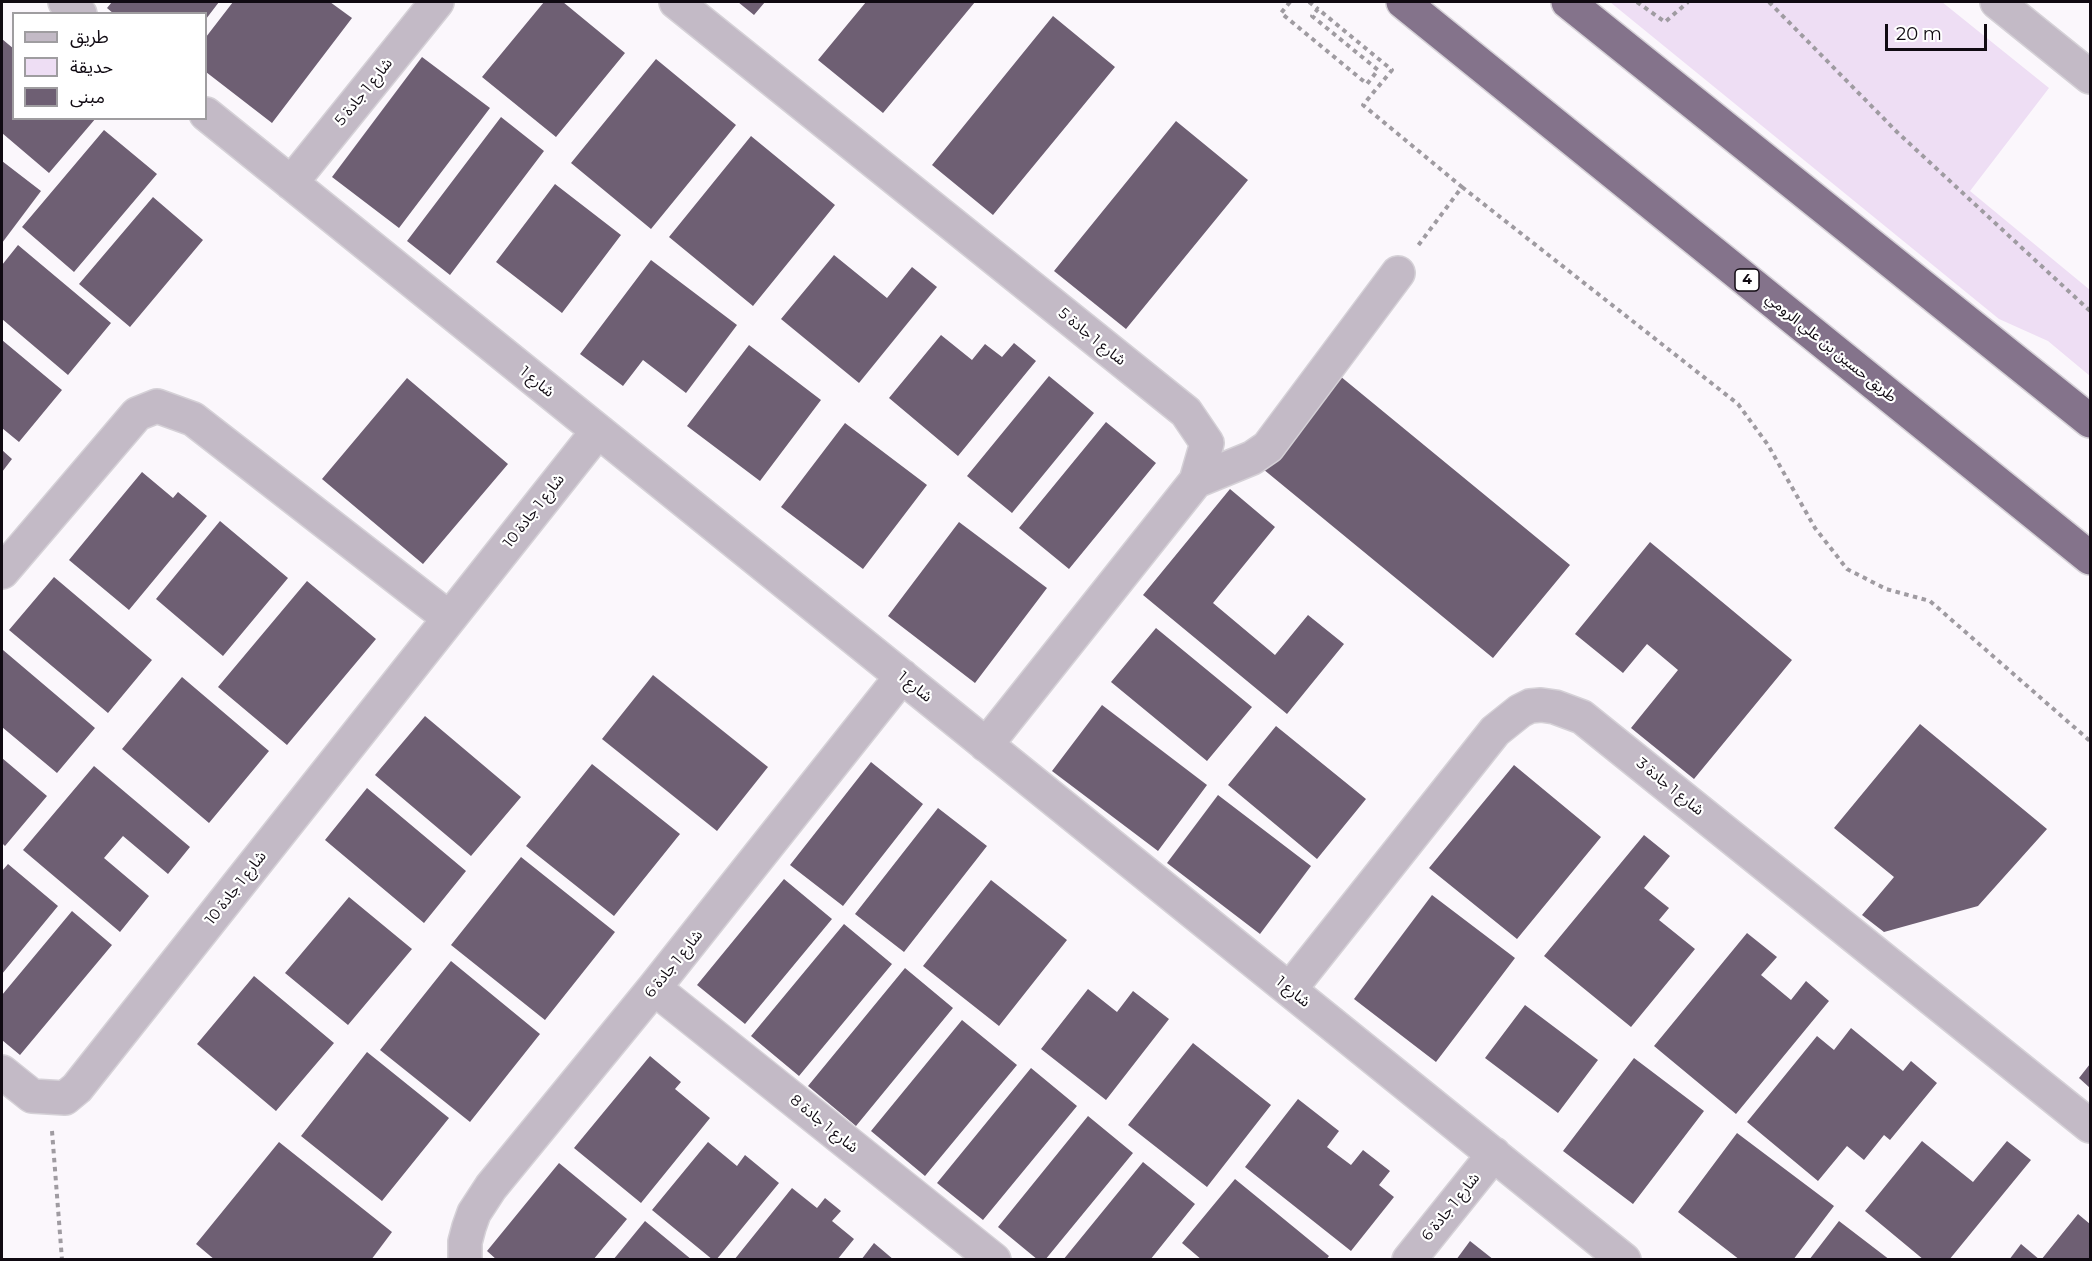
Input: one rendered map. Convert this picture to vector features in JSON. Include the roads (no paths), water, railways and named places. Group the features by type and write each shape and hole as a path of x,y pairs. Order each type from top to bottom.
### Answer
{"highway":[{"name":"طريق حسين بن علي الرومي","path":"1403,2 2091,558"},
{"path":"1568,2 2091,421"}],"street":[{"path":"65,2 78,12"},
{"name":"شارع 1 جادة 5","path":"291,183 437,2"},
{"name":"شارع 1 جادة 5","path":"676,2 1186,412 1207,443 1196,481 986,744"},
{"path":"1997,2 2091,77"},
{"name":"شارع 1","path":"207,115 1624,1260"},
{"path":"1196,481 1252,458 1268,447 1398,273"},
{"path":"2,572 137,414 157,406 193,419 449,618"},
{"name":"شارع 1 جادة 10","path":"2,1072 32,1096 65,1098 77,1088 597,431"},
{"name":"شارع 1 جادة 6","path":"465,1260 465,1242 469,1227 474,1213 491,1187 654,988 902,676"},
{"name":"شارع 1 جادة 3","path":"1290,989 1495,731 1530,706 1556,706 1588,722 2091,1126"},
{"name":"شارع 1 جادة 8","path":"654,988 994,1260"},
{"name":"شارع 1 جادة 6","path":"1409,1260 1494,1154"}]}
